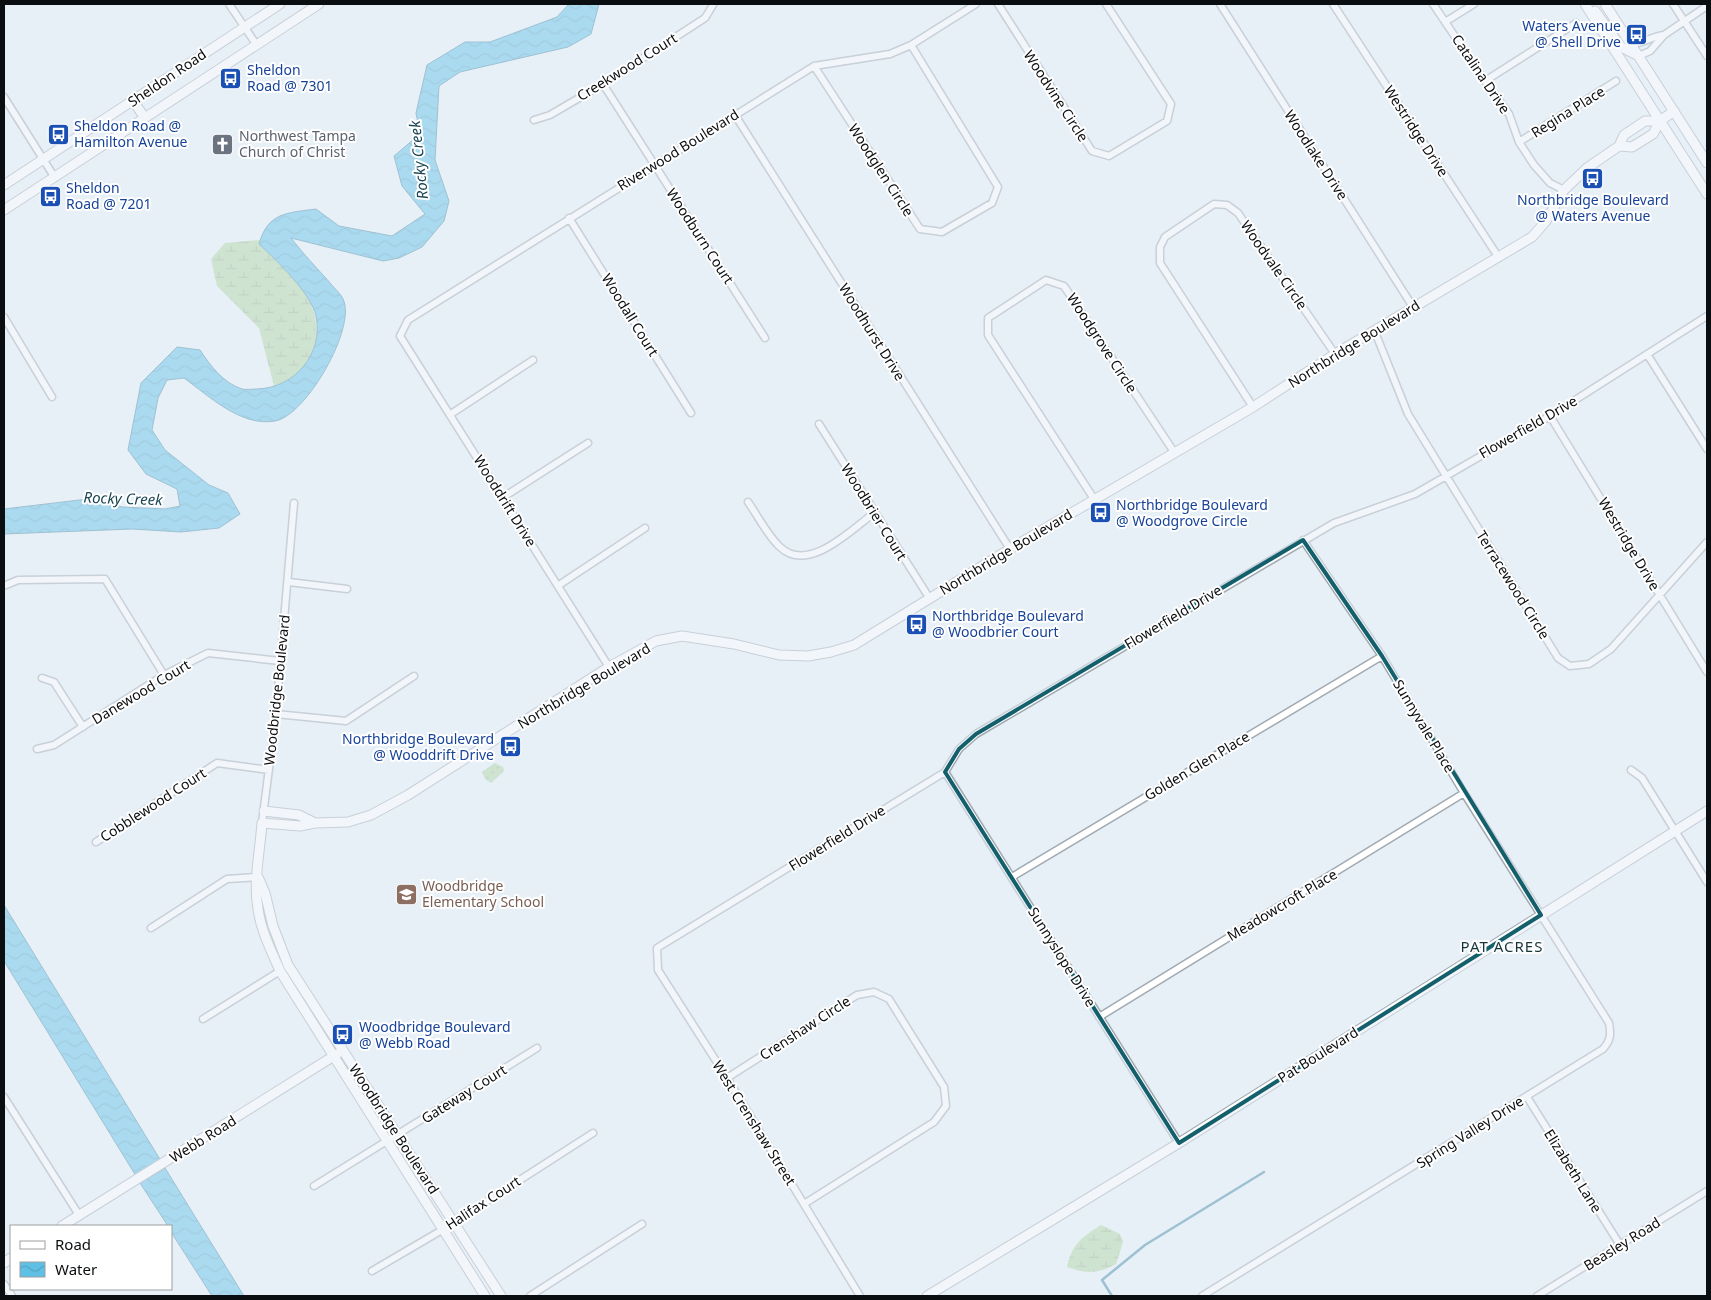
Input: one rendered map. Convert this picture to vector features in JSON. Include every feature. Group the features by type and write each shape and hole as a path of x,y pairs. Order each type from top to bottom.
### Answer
{"street":[{"path":"229,4 256,44"},
{"name":"Sheldon Road","path":"4,185 280,4"},
{"name":"Sheldon Road","path":"4,210 319,4"},
{"name":"Riverwood Boulevard","path":"400,336 408,320 654,164 814,66 890,54 911,45 976,4"},
{"name":"Woodvine Circle","path":"998,4 1092,151 1109,156 1167,121 1171,104 1106,4"},
{"name":"Woodlake Drive","path":"1220,4 1413,306"},
{"name":"Westridge Drive","path":"1333,4 1499,258"},
{"name":"Catalina Drive","path":"1433,4 1484,81 1509,114 1520,142 1534,165 1550,183 1564,190"},
{"path":"1445,22 1474,4"},
{"path":"1587,4 1604,22 1621,47 1638,56"},
{"path":"1587,4 1707,194"},
{"path":"1605,4 1707,163"},
{"path":"1673,4 1707,56"},
{"name":"Creekwood Court","path":"534,120 550,115 603,84 705,18 713,6"},
{"path":"1638,56 1650,51 1664,35 1707,6"},
{"path":"1484,81 1576,24"},
{"path":"1631,44 1642,44 1656,36 1664,35"},
{"name":"Woodglen Circle","path":"814,66 920,229 942,232 992,203 998,187 911,45"},
{"name":"Regina Place","path":"1520,142 1616,81"},
{"name":"Woodburn Court","path":"603,84 765,338"},
{"path":"4,97 55,178"},
{"path":"133,101 145,118"},
{"name":"Northbridge Boulevard","path":"1619,146 1632,147 1653,134 1660,121 1674,111"},
{"name":"Woodhurst Drive","path":"735,115 1010,549"},
{"name":"Northbridge Boulevard","path":"262,823 300,826 315,822 348,822 371,815 609,667 656,641 682,636 734,644 778,655 808,656 854,645 1094,499 1254,407 1335,354 1375,332 1413,306 1499,258 1532,237 1546,221 1564,190 1587,168 1619,146 1624,134 1645,121 1660,121"},
{"name":"Woodvale Circle","path":"1254,407 1160,263 1160,248 1165,237 1214,204 1227,205 1238,213 1335,354"},
{"name":"Woodall Court","path":"569,218 691,413"},
{"name":"Woodgrove Circle","path":"1094,499 988,335 988,318 1046,280 1064,286 1174,452"},
{"name":"Flowerfield Drive","path":"657,948 945,772 959,749 976,734 1334,523 1415,494 1550,416 1707,316"},
{"path":"4,317 52,397"},
{"name":"Terracewood Circle","path":"1375,332 1408,414 1558,658 1570,666 1590,664 1611,649 1707,542"},
{"name":"Wooddrift Drive","path":"400,336 451,414 502,498 559,584 609,667"},
{"path":"1648,354 1707,449"},
{"path":"451,414 533,360"},
{"name":"Westridge Drive","path":"1550,416 1707,672"},
{"name":"Woodbrier Court","path":"819,424 930,599"},
{"path":"502,498 588,443"},
{"path":"748,502 779,546 791,555 806,556 825,549 874,513"},
{"name":"Woodbridge Boulevard","path":"294,503 289,582 276,714 262,823 258,877 258,908 262,931 280,970 485,1296"},
{"path":"559,584 645,528"},
{"name":"Sunnyvale Place","path":"1303,540 1382,656 1464,793 1541,915"},
{"path":"6,585 18,580 105,579 164,675"},
{"path":"289,582 347,589"},
{"name":"Danewood Court","path":"36,748 54,745 164,675 208,653 280,661"},
{"name":"Golden Glen Place","path":"1012,877 1382,656"},
{"path":"276,714 346,721 414,676"},
{"path":"42,678 54,682 83,727"},
{"name":"Cobblewood Court","path":"96,842 217,763 269,770"},
{"path":"1631,770 1642,778 1707,882"},
{"name":"Sunnyslope Drive","path":"945,772 1179,1143"},
{"name":"Meadowcroft Place","path":"1099,1017 1464,793"},
{"name":"Northbridge Boulevard","path":"264,811 299,814 315,822"},
{"name":"Pat Boulevard","path":"927,1296 1179,1143 1707,811"},
{"path":"151,928 227,879 258,877"},
{"name":"Woodbridge Boulevard","path":"258,877 265,893 273,926 288,965 501,1296"},
{"name":"Spring Valley Drive","path":"1202,1296 1527,1097 1603,1049 1609,1043 1611,1034 1609,1023 1541,915"},
{"name":"West Crenshaw Street","path":"657,948 658,970 727,1078 860,1296"},
{"path":"203,1019 280,970"},
{"name":"Crenshaw Circle","path":"727,1078 857,994 874,992 889,999 944,1086 946,1106 934,1122 804,1204"},
{"name":"Gateway Court","path":"314,1186 388,1142 537,1048"},
{"name":"Webb Road","path":"64,1225 344,1050"},
{"path":"4,1097 80,1215"},
{"name":"Elizabeth Lane","path":"1527,1097 1620,1245"},
{"name":"Halifax Court","path":"372,1272 442,1230 593,1133"},
{"name":"Beasley Road","path":"1537,1296 1707,1191"},
{"path":"530,1296 642,1224"},
{"path":"4,1284 12,1296"}],"highlighted area":[{"path":"1303,540 1382,656 1541,915 1179,1143 945,772 959,749 976,734"}],"green space":[{"path":"260,240 259,244 302,289 310,301 315,316 317,332 315,348 310,360 296,374 274,386 259,328 217,286 211,259 225,243"},
{"path":"495,763 503,767 504,771 491,783 485,779 482,772"},
{"path":"1101,1225 1120,1234 1123,1242 1116,1264 1103,1270 1092,1272 1067,1267 1072,1252 1079,1242 1088,1233"}],"water":[{"name":"Rocky Creek","path":"569,4 599,4 591,34 568,47 460,72 439,86 435,160 449,201 444,221 422,247 399,258 383,261 291,238 341,295 345,312 343,329 336,349 314,388 301,404 287,415 275,421 262,422 238,415 184,378 167,380 158,398 152,430 165,450 209,485 228,493 240,514 219,528 181,532 132,529 4,534 4,509 96,498 122,507 165,509 180,506 177,489 146,474 128,450 141,383 177,347 200,350 223,378 242,389 271,387 294,375 304,366 316,343 316,316 313,307 300,287 259,244 268,226 273,220 288,213 316,209 339,226 392,236 425,214 402,186 394,156 420,134 416,113 427,65 465,42 490,42 557,17"},
{"path":"4,905 161,1161 136,1176 4,961"},
{"path":"165,1168 244,1296 212,1296 172,1234 172,1225 167,1225 140,1183"}],"waterway":[{"path":"1112,1296 1102,1280 1145,1245 1264,1172"}],"place":[{"name":"Waters Avenue @ Shell Drive","path":"1637,34"},
{"name":"Sheldon Road @ 7301","path":"231,78"},
{"name":"Sheldon Road @ Hamilton Avenue","path":"58,134"},
{"name":"Northwest Tampa Church of Christ","path":"223,144"},
{"name":"Northbridge Boulevard @ Waters Avenue","path":"1593,178"},
{"name":"Sheldon Road @ 7201","path":"50,196"},
{"name":"Northbridge Boulevard @ Woodgrove Circle","path":"1100,513"},
{"name":"Northbridge Boulevard @ Woodbrier Court","path":"916,624"},
{"name":"Northbridge Boulevard @ Wooddrift Drive","path":"510,747"},
{"name":"Woodbridge Elementary School","path":"406,894"},
{"name":"Woodbridge Boulevard @ Webb Road","path":"343,1035"}],"district":[{"name":"PAT ACRES","path":"1502,947"}]}
